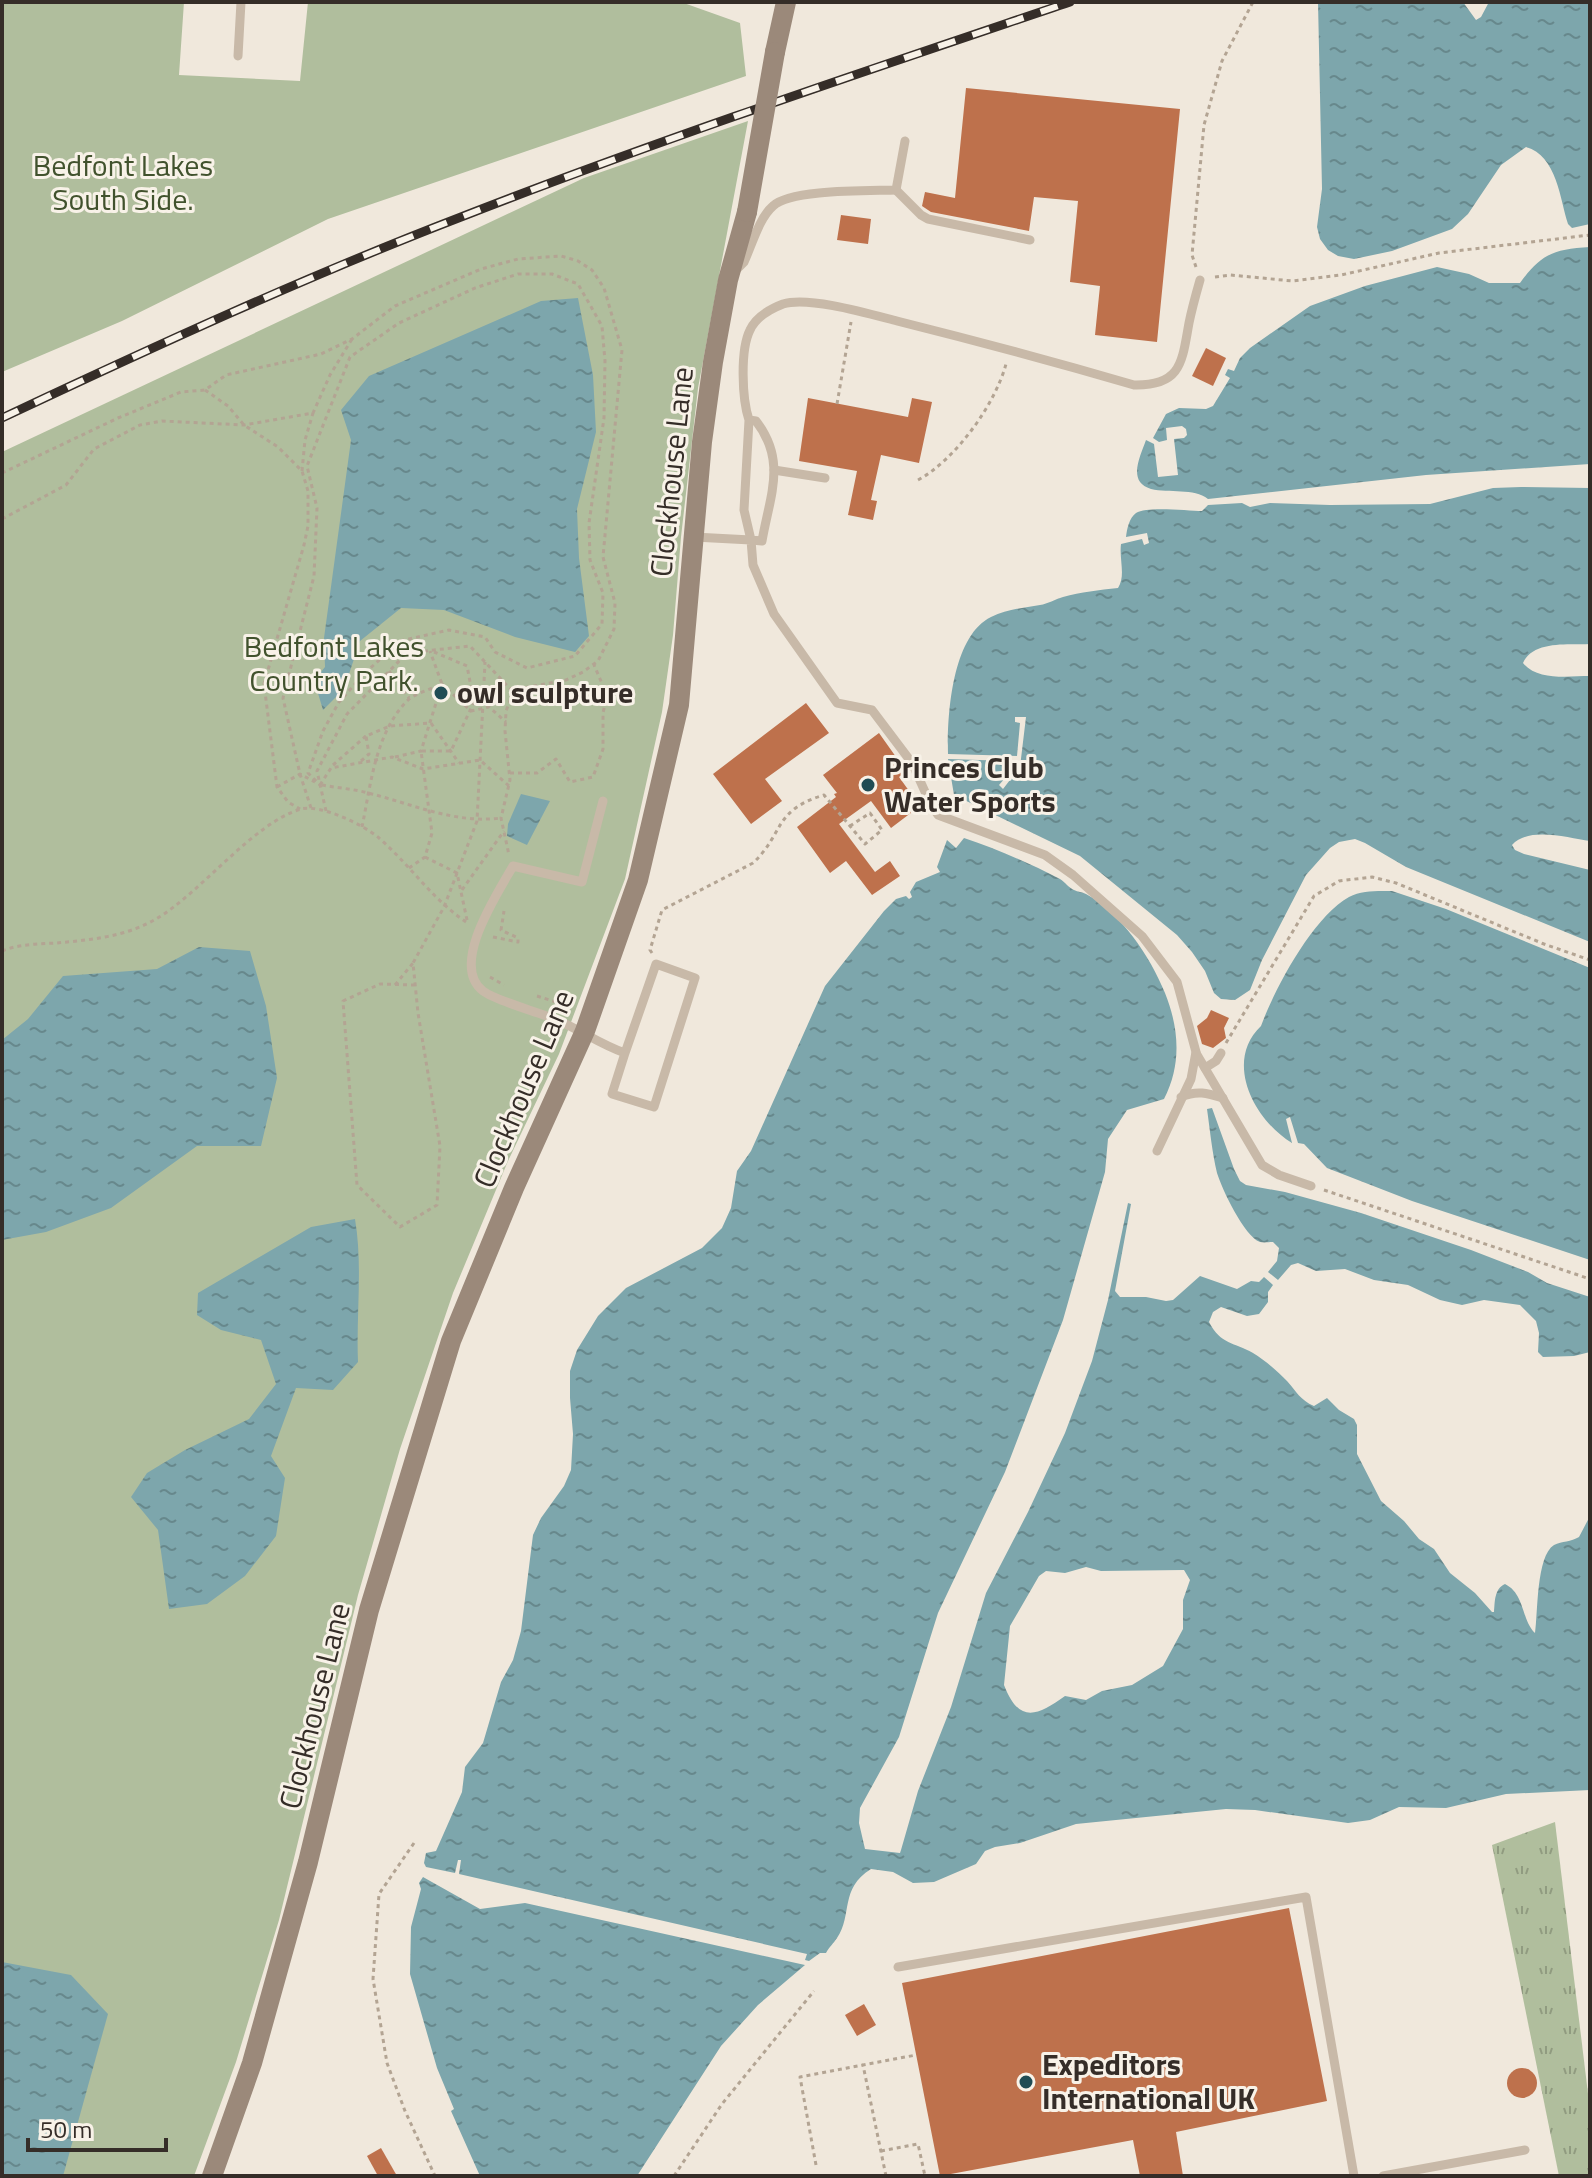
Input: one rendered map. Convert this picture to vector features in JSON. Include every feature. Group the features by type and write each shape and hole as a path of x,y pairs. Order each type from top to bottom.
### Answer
{"main road":[{"name":"Clockhouse Lane","path":"218,2173 308,1862 369,1610 451,1341 514,1188 585,1031 638,880 679,705 704,429 728,280 747,212 786,2"}],"lane":[{"path":"238,56 241,2"},
{"path":"896,190 905,141"},
{"path":"728,280 744,262 770,207 780,201 807,195 896,190 928,219 1030,240"},
{"path":"1200,280 1192,306 1183,361 1166,379 1144,385 1134,385 1010,349 852,310 801,302 786,303 759,318 749,332 745,360 745,407 749,420 744,510 753,565 774,614 837,703 872,710 912,763 938,815 1045,855 1073,875 1142,936 1177,982 1196,1052 1262,1165 1279,1175 1311,1186"},
{"path":"694,537 762,541 774,470 770,438 756,421 749,420"},
{"path":"774,470 825,478"},
{"path":"603,801 582,882 513,866 478,930 471,962 472,975 484,991 585,1031 607,1047 625,1053"},
{"path":"656,964 695,978 654,1107 612,1094 625,1053 656,964"},
{"path":"1157,1151 1191,1079 1196,1052"},
{"path":"1205,1068 1216,1061 1221,1053"},
{"path":"1181,1097 1193,1092 1206,1092 1223,1098"},
{"path":"898,1967 1306,1897 1354,2176"},
{"path":"1383,2176 1525,2150"}],"path":[{"path":"1253,2 1222,61 1204,125 1192,255 1200,280 1230,275 1293,281 1341,275 1439,253 1590,235"},
{"path":"2,473 181,392 205,390 226,375 308,358 352,339 395,306 481,269 518,259 561,256 578,261 592,270 604,288 622,350 603,557 615,603 614,629 594,665 566,680 518,689 506,711 510,773 501,818 513,866"},
{"path":"311,808 283,698 314,576 317,508 307,466 350,357 399,323 475,288 518,274 552,274 578,284 602,326 605,361 604,418 589,523 590,560 603,593 602,624 575,656 527,668 495,652 485,637 449,630 400,641 339,702 323,731 308,773 320,785"},
{"path":"837,404 852,310"},
{"path":"300,809 288,802 277,787 264,684 308,526 308,491 302,471 305,440 330,375 352,339"},
{"path":"918,480 951,455 967,435 994,392 1010,349"},
{"path":"205,390 228,406 244,425 278,447 302,471"},
{"path":"2,519 66,485 94,449 140,425 162,421 244,425 313,413"},
{"path":"326,811 317,771 347,714 407,653 470,646 514,693"},
{"path":"430,651 442,684 471,711 489,707 506,722"},
{"path":"430,651 467,666 474,702 451,751"},
{"path":"395,985 413,963 444,907 477,821 485,662"},
{"path":"510,773 537,773 556,759 570,782 593,777 603,749 603,713 607,695 594,665"},
{"path":"389,671 409,698"},
{"path":"362,827 376,760 390,726 409,698 442,684"},
{"path":"408,869 425,857 432,833 421,751 442,684"},
{"path":"320,785 331,768 366,736 390,726 431,723"},
{"path":"431,723 459,763"},
{"path":"358,763 369,754 366,736"},
{"path":"331,768 421,751 451,751"},
{"path":"392,757 423,769 480,760"},
{"path":"480,760 509,786"},
{"path":"277,787 300,774"},
{"path":"300,774 320,785 369,793 429,811 477,821 501,818"},
{"path":"656,964 650,950 662,910 753,863 787,815 808,800 824,795 865,844 882,830 870,813 850,826"},
{"path":"2,951 31,945 96,940 155,920 186,898 258,834 300,809 326,811 378,836 444,907 468,923 457,873"},
{"path":"461,891 504,831"},
{"path":"425,857 457,873"},
{"path":"1221,1053 1314,896 1339,881 1372,877 1396,883 1590,960"},
{"path":"487,937 518,942 518,938 501,930 505,909"},
{"path":"413,963 440,1146 437,1205 400,1227 357,1185 343,1001 380,984 415,985"},
{"path":"482,972 507,986"},
{"path":"535,996 579,1009"},
{"path":"1311,1186 1590,1279"},
{"path":"414,1843 379,1894 373,1979 387,2063 435,2176"},
{"path":"674,2176 722,2104 814,1991"},
{"path":"816,2165 800,2077 916,2055"},
{"path":"863,2065 886,2176"},
{"path":"881,2151 918,2144 925,2176"}],"green space":[{"name":"Bedfont Lakes South Side.","path":"2,2 184,2 179,75 300,81 308,2 681,2 740,23 746,76 328,219 122,321 2,372"},
{"name":"Bedfont Lakes Country Park.","path":"748,121 698,388 673,635 662,712 625,879 559,1054 508,1161 453,1293 400,1449 358,1595 279,1920 236,2062 194,2176 2,2176 2,452 584,178"},
{"path":"1555,1822 1590,2110 1590,2176 1559,2176 1492,1845"}],"water":[{"path":"1318,2 1463,2 1476,20 1489,2 1590,2 1590,224 1572,228 1568,224 1551,169 1545,159 1526,147 1501,165 1468,214 1452,229 1392,251 1354,259 1328,250 1320,239 1317,227 1322,189"},
{"path":"1590,247 1590,464 1426,475 1208,499 1189,492 1151,489 1139,481 1137,468 1146,440 1154,444 1158,477 1178,475 1174,439 1184,438 1186,429 1182,426 1166,428 1167,440 1159,442 1153,438 1166,414 1179,408 1206,409 1213,406 1230,378 1225,375 1228,369 1234,371 1240,358 1250,348 1310,306 1365,286 1437,267 1469,274 1489,283 1520,283 1535,265 1549,255 1567,249"},
{"path":"578,298 593,375 596,432 577,509 579,558 589,636 575,652 515,637 444,610 401,608 360,641 344,689 323,710 314,680 325,667 324,638 351,440 341,410 369,376 541,301"},
{"path":"1493,488 1590,488 1590,644 1543,647 1535,650 1523,663 1545,675 1590,676 1590,841 1538,835 1519,839 1512,845 1524,854 1590,870 1590,942 1406,867 1355,839 1339,842 1330,848 1306,875 1250,990 1235,1000 1221,999 1214,993 1205,971 1192,952 1177,935 1080,856 954,795 948,759 1011,761 1008,765 1013,769 999,785 1003,789 1020,767 1026,717 1015,717 1015,722 1020,723 1017,756 948,754 954,678 968,641 978,627 1003,612 1077,594 1118,588 1122,573 1121,544 1142,539 1144,545 1149,543 1147,533 1126,537 1130,521 1136,513 1158,509 1202,511 1208,505 1242,503 1250,507 1270,503 1430,504"},
{"path":"521,794 550,801 527,845 507,836 508,824"},
{"path":"964,838 1001,852 1060,879 1111,912 1143,950 1165,993 1176,1033 1176,1059 1164,1099 1127,1110 1108,1139 1105,1172 1063,1320 1005,1472 938,1613 899,1737 860,1808 859,1823 865,1849 900,1853 918,1791 951,1707 986,1593 1065,1433 1092,1361 1128,1203 1131,1204 1115,1291 1120,1297 1166,1301 1173,1300 1200,1276 1237,1289 1251,1281 1259,1282 1264,1277 1273,1285 1268,1292 1268,1302 1259,1314 1247,1316 1221,1307 1213,1312 1209,1322 1223,1339 1267,1363 1309,1404 1314,1406 1327,1398 1354,1419 1357,1425 1357,1454 1381,1501 1419,1539 1434,1549 1450,1573 1492,1612 1497,1592 1505,1584 1520,1600 1535,1633 1541,1573 1548,1551 1554,1545 1579,1537 1590,1516 1590,1790 1506,1794 1446,1808 1399,1807 1370,1820 1348,1823 1226,1809 1076,1824 985,1851 976,1864 934,1882 913,1883 893,1872 871,1869 854,1885 837,1938 826,1953 820,1953 809,1961 805,1960 807,1954 459,1874 461,1860 458,1860 455,1873 426,1867 426,1853 436,1851 462,1792 465,1767 483,1743 501,1682 513,1660 521,1631 533,1535 571,1470 570,1371 577,1350 598,1316 626,1288 702,1248 722,1228 731,1208 737,1171 751,1151 825,986 896,899 906,896 909,899 916,882 940,872 937,867 947,840 956,848","holes":["1086,1567 1101,1571 1184,1570 1190,1580 1183,1600 1183,1629 1163,1666 1132,1685 1102,1691 1086,1700 1065,1696 1037,1712 1023,1711 1016,1706 1004,1685 1010,1626 1039,1576 1046,1571 1065,1573"]},
{"path":"1392,891 1446,909 1590,968 1590,1260 1412,1201 1327,1168 1304,1144 1298,1143 1290,1117 1286,1119 1292,1143 1278,1133 1256,1106 1244,1073 1245,1056 1250,1040 1261,1026 1297,955 1322,920 1349,897 1365,892"},
{"path":"199,947 250,951 266,1006 277,1078 261,1146 197,1146 111,1208 46,1232 2,1240 2,1040 28,1019 63,976 157,969"},
{"path":"1212,1108 1234,1169 1246,1185 1285,1192 1361,1213 1471,1250 1528,1272 1547,1283 1590,1297 1590,1352 1543,1357 1538,1352 1536,1321 1520,1305 1484,1300 1462,1305 1440,1300 1408,1285 1374,1280 1345,1269 1316,1271 1298,1263 1291,1265 1278,1280 1268,1272 1277,1261 1279,1248 1273,1242 1260,1242 1247,1231 1217,1173 1207,1109"},
{"path":"355,1219 359,1272 358,1362 333,1390 296,1388 271,1456 285,1478 276,1536 245,1576 207,1604 169,1609 158,1530 131,1497 147,1473 185,1450 249,1419 276,1384 261,1340 221,1330 197,1315 198,1293 311,1227"},
{"path":"423,1877 480,1909 525,1903 805,1965 758,2005 721,2046 637,2176 480,2176 451,2111 454,2109 437,2068 410,1974 411,1927 421,1889 419,1883"},
{"path":"2,1962 71,1975 108,2014 63,2176 2,2176"}],"building":[{"path":"966,88 1180,109 1157,342 1095,335 1100,286 1070,282 1078,201 1034,197 1029,231 931,212 922,206 925,192 955,198"},
{"path":"841,215 871,219 868,244 837,240"},
{"path":"1206,348 1226,358 1213,386 1192,376"},
{"path":"808,398 908,417 912,398 932,402 919,463 881,455 871,500 877,501 873,520 848,515 857,471 799,461"},
{"path":"806,703 829,733 765,779 782,801 751,824 713,774"},
{"path":"879,733 906,771 899,777 920,806 891,828 871,801 839,824 875,872 890,861 900,876 872,895 846,861 830,873 797,827 836,797 834,794 837,793 823,775"},
{"path":"1211,1010 1229,1018 1224,1028 1226,1038 1213,1048 1202,1044 1197,1026"},
{"path":"1289,1908 1327,2101 1176,2132 1183,2176 1140,2176 1133,2140 940,2176 902,1983"},
{"path":"864,2004 876,2025 857,2036 845,2015"},
{"path":"1522,2068 1533,2072 1537,2083 1533,2094 1522,2098 1511,2094 1507,2083 1511,2072"},
{"path":"381,2148 397,2176 378,2176 367,2156"}],"railway":[{"path":"2,418 230,313 461,217 688,133 1070,2"}],"place":[{"name":"owl sculpture","path":"441,693"},
{"name":"Princes Club Water Sports","path":"868,785"},
{"name":"Expeditors International UK","path":"1026,2082"}]}
